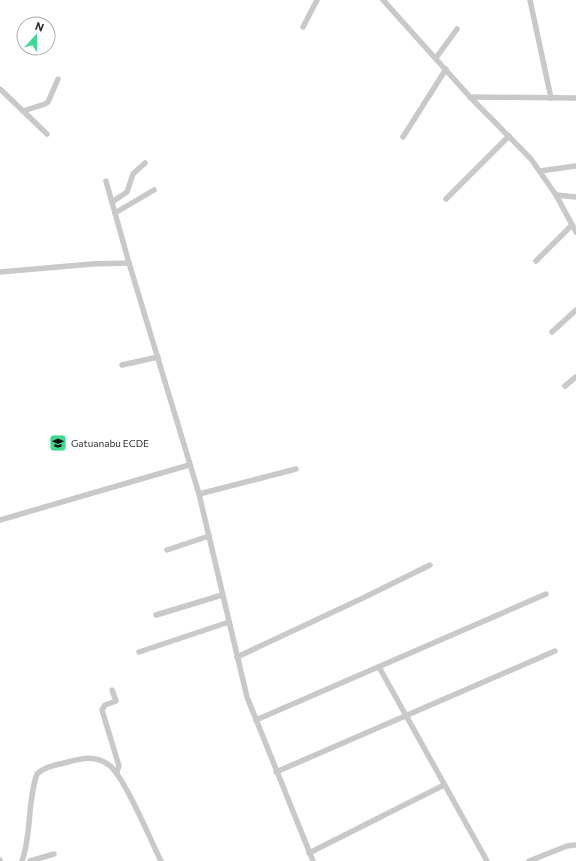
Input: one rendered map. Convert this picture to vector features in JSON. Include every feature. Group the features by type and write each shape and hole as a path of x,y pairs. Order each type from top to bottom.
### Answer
{"street":[{"path":"303,27 317,0"},
{"path":"382,0 540,171 556,195 576,232"},
{"path":"530,0 551,98"},
{"path":"436,58 457,29"},
{"path":"403,137 446,69"},
{"path":"22,111 48,102 58,79"},
{"path":"0,89 47,134"},
{"path":"470,97 576,98"},
{"path":"446,200 509,136"},
{"path":"112,202 127,192 133,174 145,163"},
{"path":"540,171 576,166"},
{"path":"106,181 189,465 199,494 247,697 313,861"},
{"path":"115,212 154,190"},
{"path":"556,195 576,197"},
{"path":"536,261 572,225"},
{"path":"0,272 92,264 129,263"},
{"path":"552,332 576,310"},
{"path":"122,365 158,357"},
{"path":"565,386 576,377"},
{"path":"0,520 189,465"},
{"path":"199,494 296,469"},
{"path":"167,550 209,536"},
{"path":"237,657 430,565"},
{"path":"256,720 546,594"},
{"path":"156,615 222,595"},
{"path":"140,652 229,622"},
{"path":"276,772 406,714 555,651"},
{"path":"379,667 487,861"},
{"path":"112,690 116,700 103,707 102,710 120,766 117,772"},
{"path":"22,861 27,840 32,789 38,774 42,770 81,758 102,761 117,772 161,861"},
{"path":"310,853 444,785"},
{"path":"529,861 567,846 576,845"},
{"path":"30,861 54,854"}],"place":[{"name":"Gatuanabu ECDE","path":"58,443"}]}
